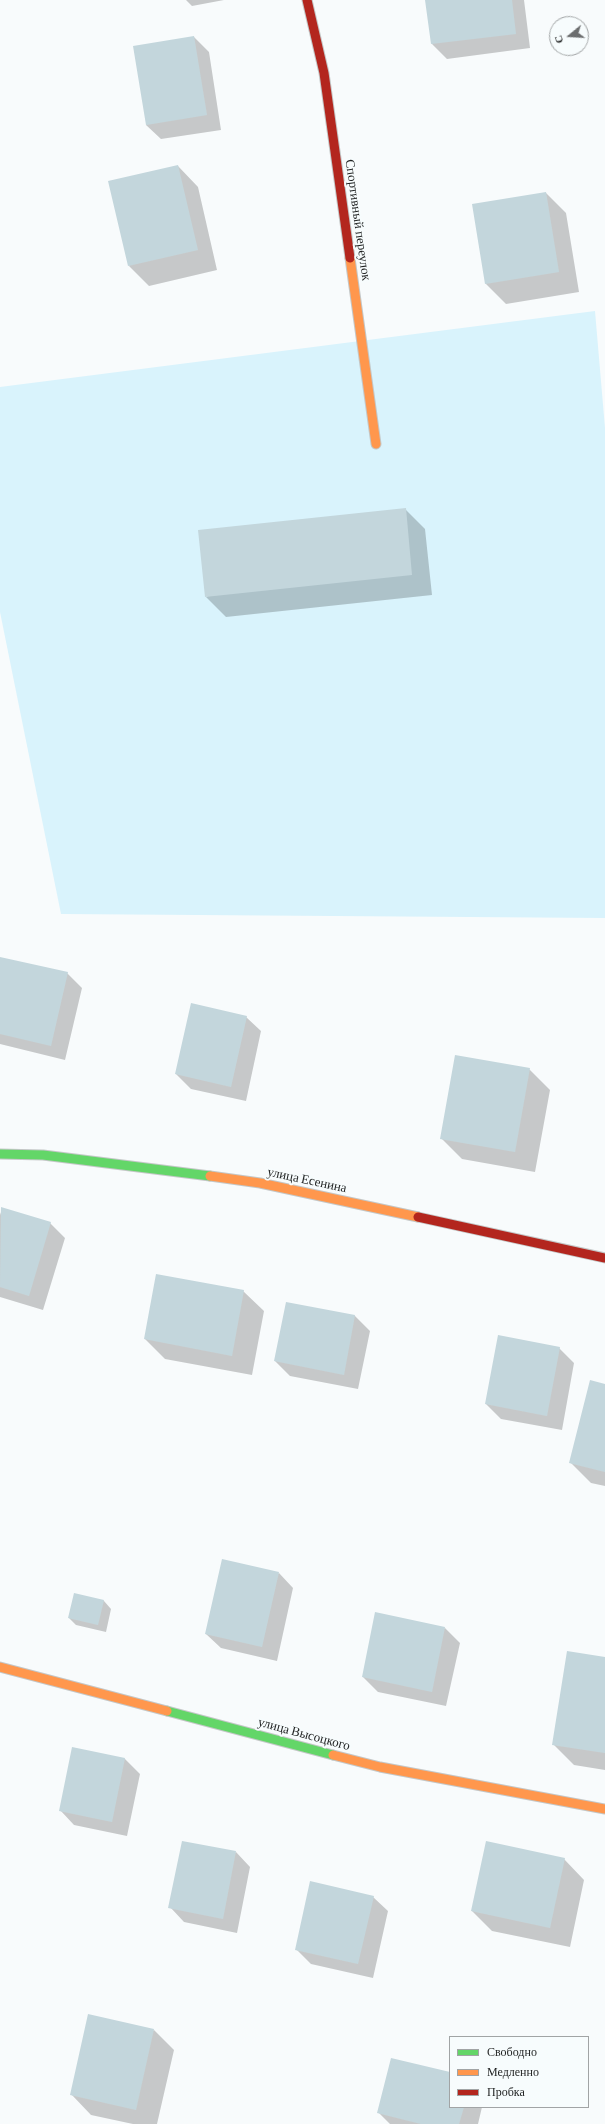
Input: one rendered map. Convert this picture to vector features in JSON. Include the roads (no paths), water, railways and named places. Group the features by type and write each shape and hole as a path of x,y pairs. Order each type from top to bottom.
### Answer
{"street":[{"name":"Спортивный переулок","path":"307,0 324,72 376,444"},
{"name":"улица Есенина","path":"0,1154 50,1156 156,1168 260,1183 605,1258"},
{"name":"улица Высоцкого","path":"0,1668 380,1767 605,1809"}]}
